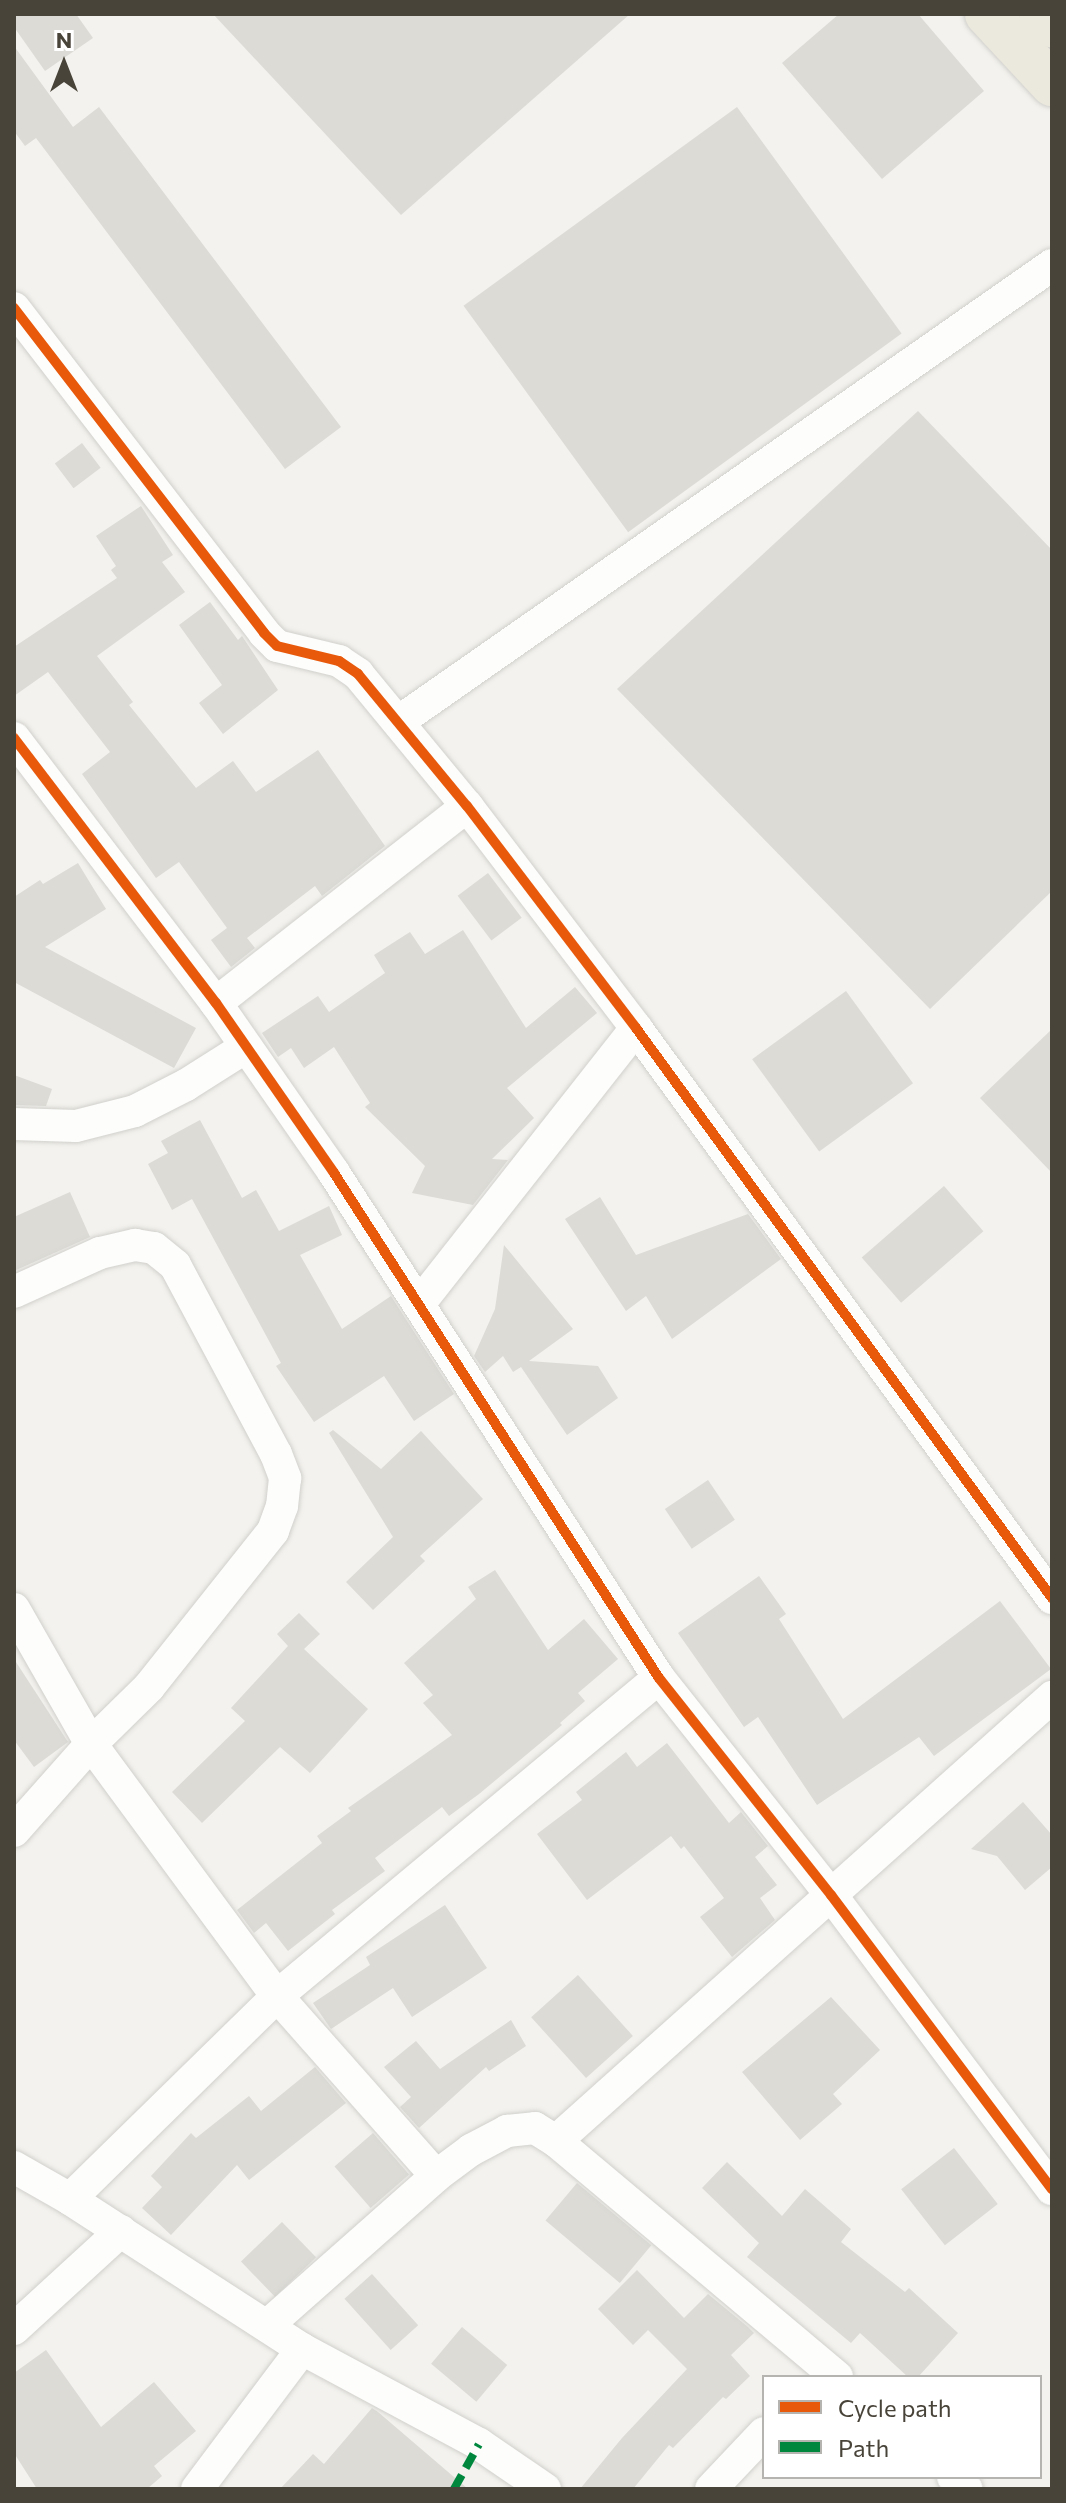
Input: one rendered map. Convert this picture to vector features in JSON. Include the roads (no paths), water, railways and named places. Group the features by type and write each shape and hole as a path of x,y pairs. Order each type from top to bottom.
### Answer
{"highway":[{"path":"987,14 1052,84"},
{"path":"1041,14 1052,25"}],"street":[{"path":"398,722 1052,265"},
{"path":"14,308 264,633 277,646 339,661 358,674 467,806 636,1028 1052,1598"},
{"path":"14,738 216,1003 334,1173 659,1678 831,1895 1052,2189"},
{"path":"216,1003 467,806"},
{"path":"419,1304 636,1028"},
{"path":"14,1124 76,1126 135,1111 186,1085 246,1047"},
{"path":"14,1292 100,1253 135,1245 154,1248 175,1265 276,1454 285,1478 282,1506 273,1531 149,1687 91,1744 14,1831"},
{"path":"14,1609 91,1744 277,1996 436,2176"},
{"path":"70,2199 277,1996 659,1678"},
{"path":"556,2141 1052,1697"},
{"path":"269,2324 436,2176 471,2150 507,2131 535,2128 556,2141 826,2374"},
{"path":"14,2167 269,2324 302,2349 479,2444 545,2489"},
{"path":"14,2329 121,2231"},
{"path":"197,2489 302,2349"},
{"path":"711,2489 762,2435"}]}
